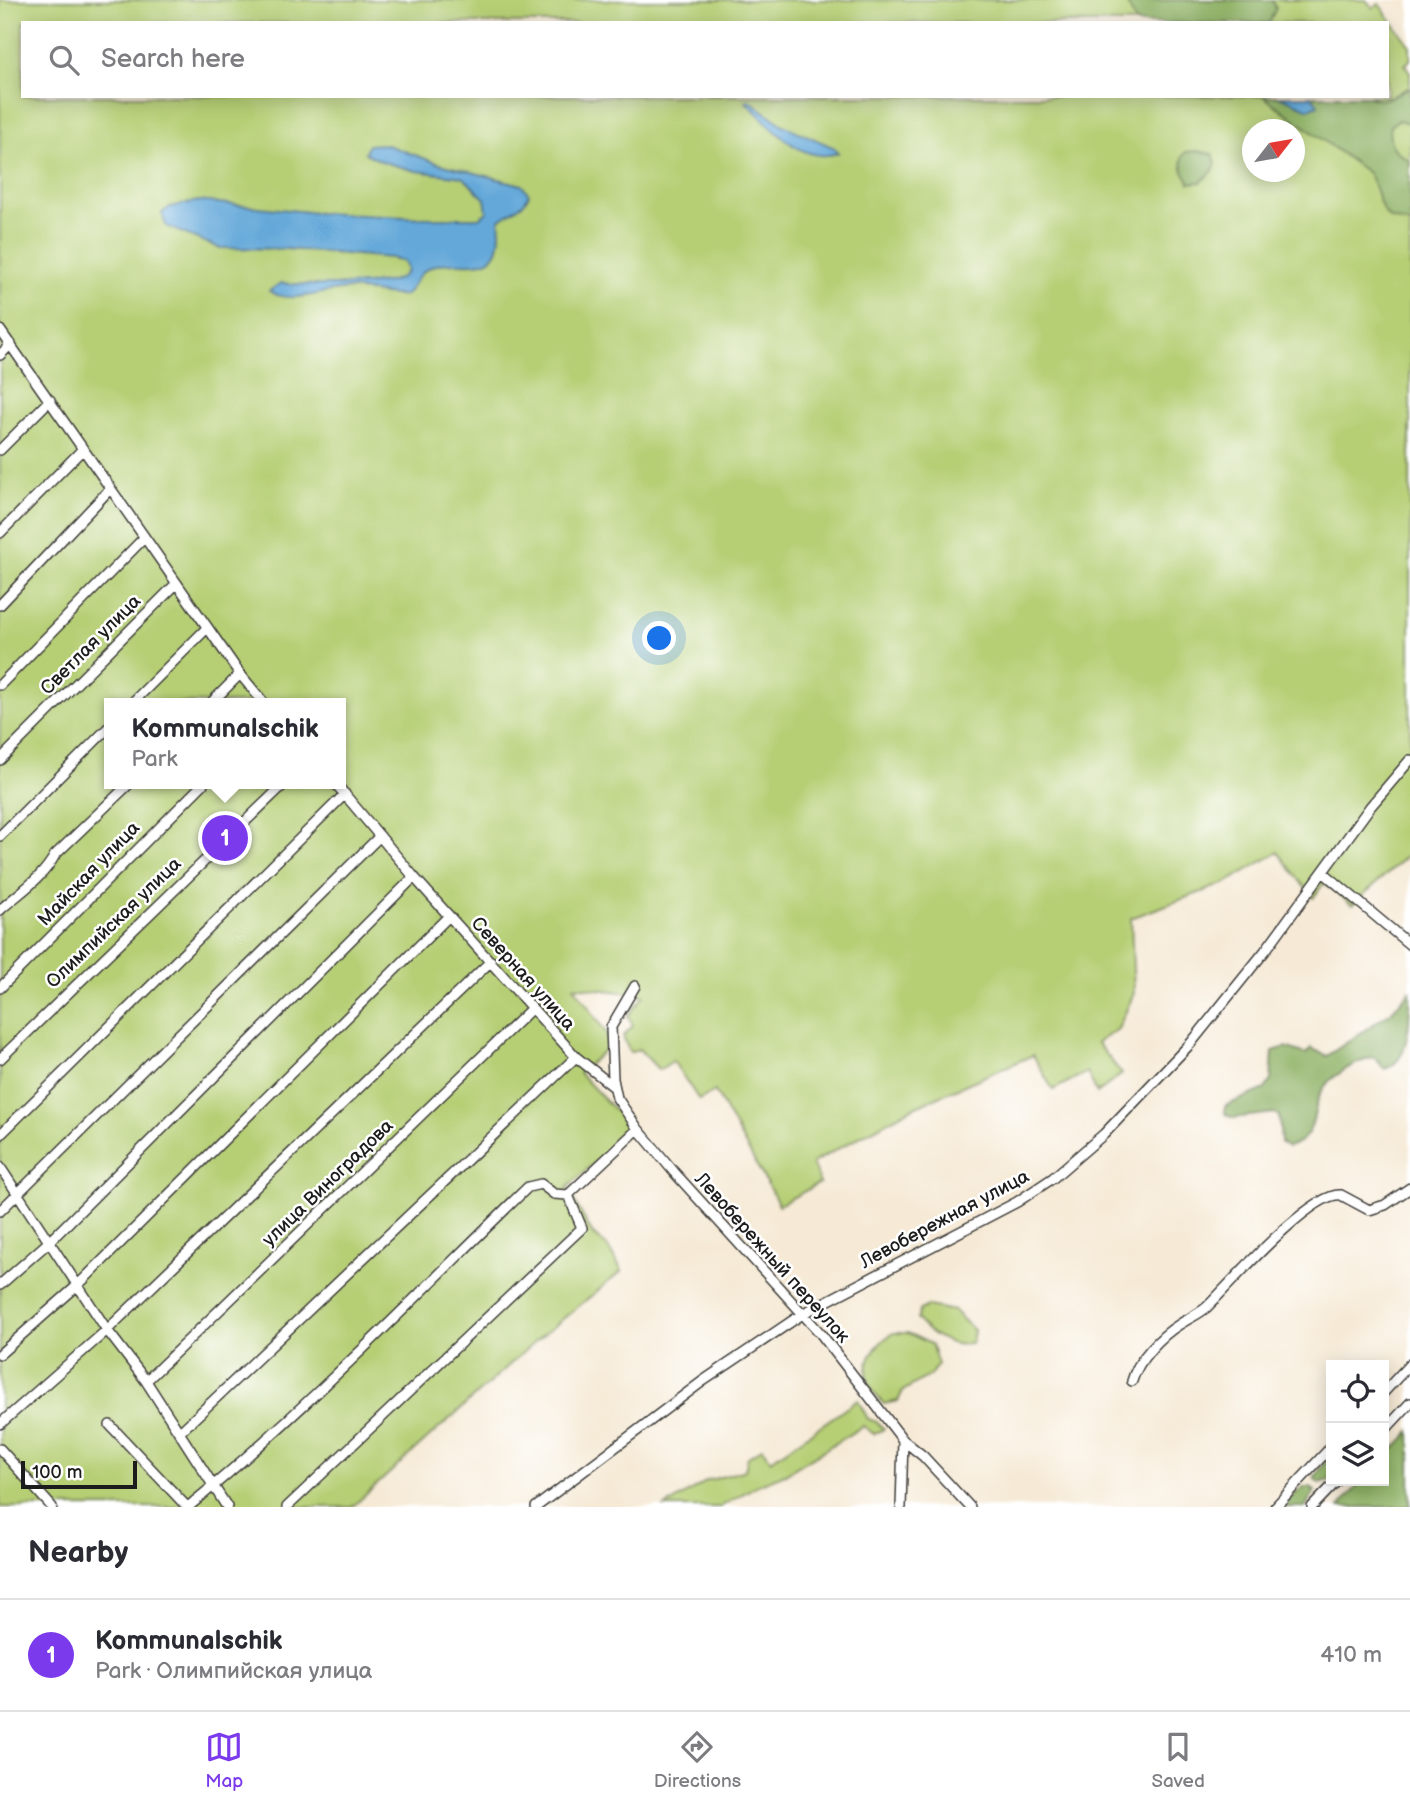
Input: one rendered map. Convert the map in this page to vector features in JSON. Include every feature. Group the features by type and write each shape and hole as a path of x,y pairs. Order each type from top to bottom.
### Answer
{"street":[{"path":"0,330 207,628 260,698"},
{"path":"0,355 11,344"},
{"path":"0,450 50,400"},
{"path":"0,533 83,449"},
{"path":"0,604 110,489"},
{"path":"0,685 144,538"},
{"name":"Светлая улица","path":"0,761 176,584"},
{"path":"137,698 207,628"},
{"path":"216,698 240,674"},
{"path":"0,836 104,732"},
{"name":"Левобережная улица","path":"537,1507 703,1381 803,1313 1017,1202 1064,1169 1104,1135 1175,1061 1251,969 1370,807 1410,760"},
{"path":"0,910 26,890 48,867 55,855 124,789"},
{"name":"Майская улица","path":"0,988 198,789"},
{"name":"Олимпийская улица","path":"0,1059 279,789"},
{"name":"Северная улица","path":"340,789 414,877 576,1057 614,1087"},
{"path":"0,1135 345,794"},
{"path":"0,1211 380,836"},
{"path":"1323,872 1408,941"},
{"path":"0,1285 50,1241 414,877"},
{"path":"0,1354 78,1284 449,916"},
{"path":"0,1424 107,1330 491,961"},
{"path":"614,1087 611,1027 635,986"},
{"name":"улица Виноградова","path":"146,1381 532,1008"},
{"path":"180,1432 576,1057"},
{"name":"Левобережный переулок","path":"614,1087 638,1129 769,1280 803,1313 903,1440 923,1456 970,1507"},
{"path":"110,1424 187,1507 322,1389 528,1187 541,1184 554,1194 568,1195 638,1129"},
{"path":"0,1167 107,1330 146,1381 227,1507"},
{"path":"1132,1381 1139,1363 1168,1334 1205,1309 1231,1279 1322,1199 1341,1195 1370,1210 1385,1205 1410,1188"},
{"path":"288,1507 582,1228 568,1195"},
{"path":"1389,1387 1410,1364"},
{"path":"1389,1426 1410,1403"},
{"path":"901,1507 903,1440"},
{"path":"0,1449 52,1507"},
{"path":"1275,1507 1326,1452"},
{"path":"1312,1507 1332,1486"}],"green space":[{"path":"0,0 1366,0 1373,8 1379,4 1410,46 1410,60 1405,65 1410,72 1410,853 1352,905 1324,883 1313,898 1278,852 1226,883 1131,918 1134,993 1118,1029 1097,1043 1122,1074 1097,1093 1087,1072 1053,1090 1033,1055 914,1107 812,1163 820,1183 779,1205 715,1091 699,1100 673,1061 659,1070 639,1049 630,1053 623,1036 633,1026 628,1016 644,995 574,986 607,1034 607,1048 579,1073 632,1128 567,1188 592,1233 607,1246 622,1271 538,1339 352,1507 0,1507"},
{"path":"1125,0 1272,0 1276,8 1270,21 1136,21"},
{"path":"1410,87 1410,123 1398,120 1390,126 1389,132 1393,147 1410,161 1410,224 1389,218 1368,173 1305,127 1305,119 1294,119 1266,98 1389,98"},
{"path":"1186,152 1213,154 1216,162 1213,171 1201,182 1190,183 1183,171 1182,157"},
{"path":"1410,991 1407,1038 1399,1058 1385,1069 1374,1057 1351,1066 1329,1081 1320,1094 1312,1125 1304,1138 1297,1143 1288,1147 1281,1143 1279,1116 1274,1113 1233,1118 1225,1114 1225,1106 1265,1089 1271,1080 1273,1051 1286,1047 1306,1054 1311,1048 1327,1056 1391,1012"},
{"path":"928,1306 954,1311 974,1330 972,1342 950,1342 927,1330 917,1319 920,1310"},
{"path":"893,1333 908,1333 931,1344 938,1364 930,1375 903,1391 898,1401 884,1404 870,1385 868,1367 870,1357"},
{"path":"858,1400 868,1419 877,1422 884,1429 874,1434 863,1426 785,1474 758,1485 720,1507 665,1507 707,1481 745,1470 748,1457 762,1448 771,1460"},
{"path":"1410,1432 1410,1507 1339,1507 1358,1486 1389,1486 1389,1454"},
{"path":"1326,1461 1326,1481 1319,1483 1314,1478"},
{"path":"1303,1487 1311,1487 1315,1491 1305,1507 1285,1507 1292,1496"}],"water":[{"path":"1284,98 1313,98 1318,105 1309,109"},
{"path":"749,100 783,125 835,148 838,153 811,154 787,141 746,102"},
{"path":"384,144 440,164 522,185 529,194 524,203 499,220 499,242 495,254 486,261 434,266 420,275 406,295 350,289 287,297 269,291 281,283 342,285 390,281 400,278 407,270 404,261 391,258 286,249 219,248 166,226 162,213 170,207 198,201 320,213 427,218 479,218 487,212 485,199 463,177 416,171 383,162 365,153 368,145"}],"place":[{"name":"Kommunalschik","path":"225,838"}]}
